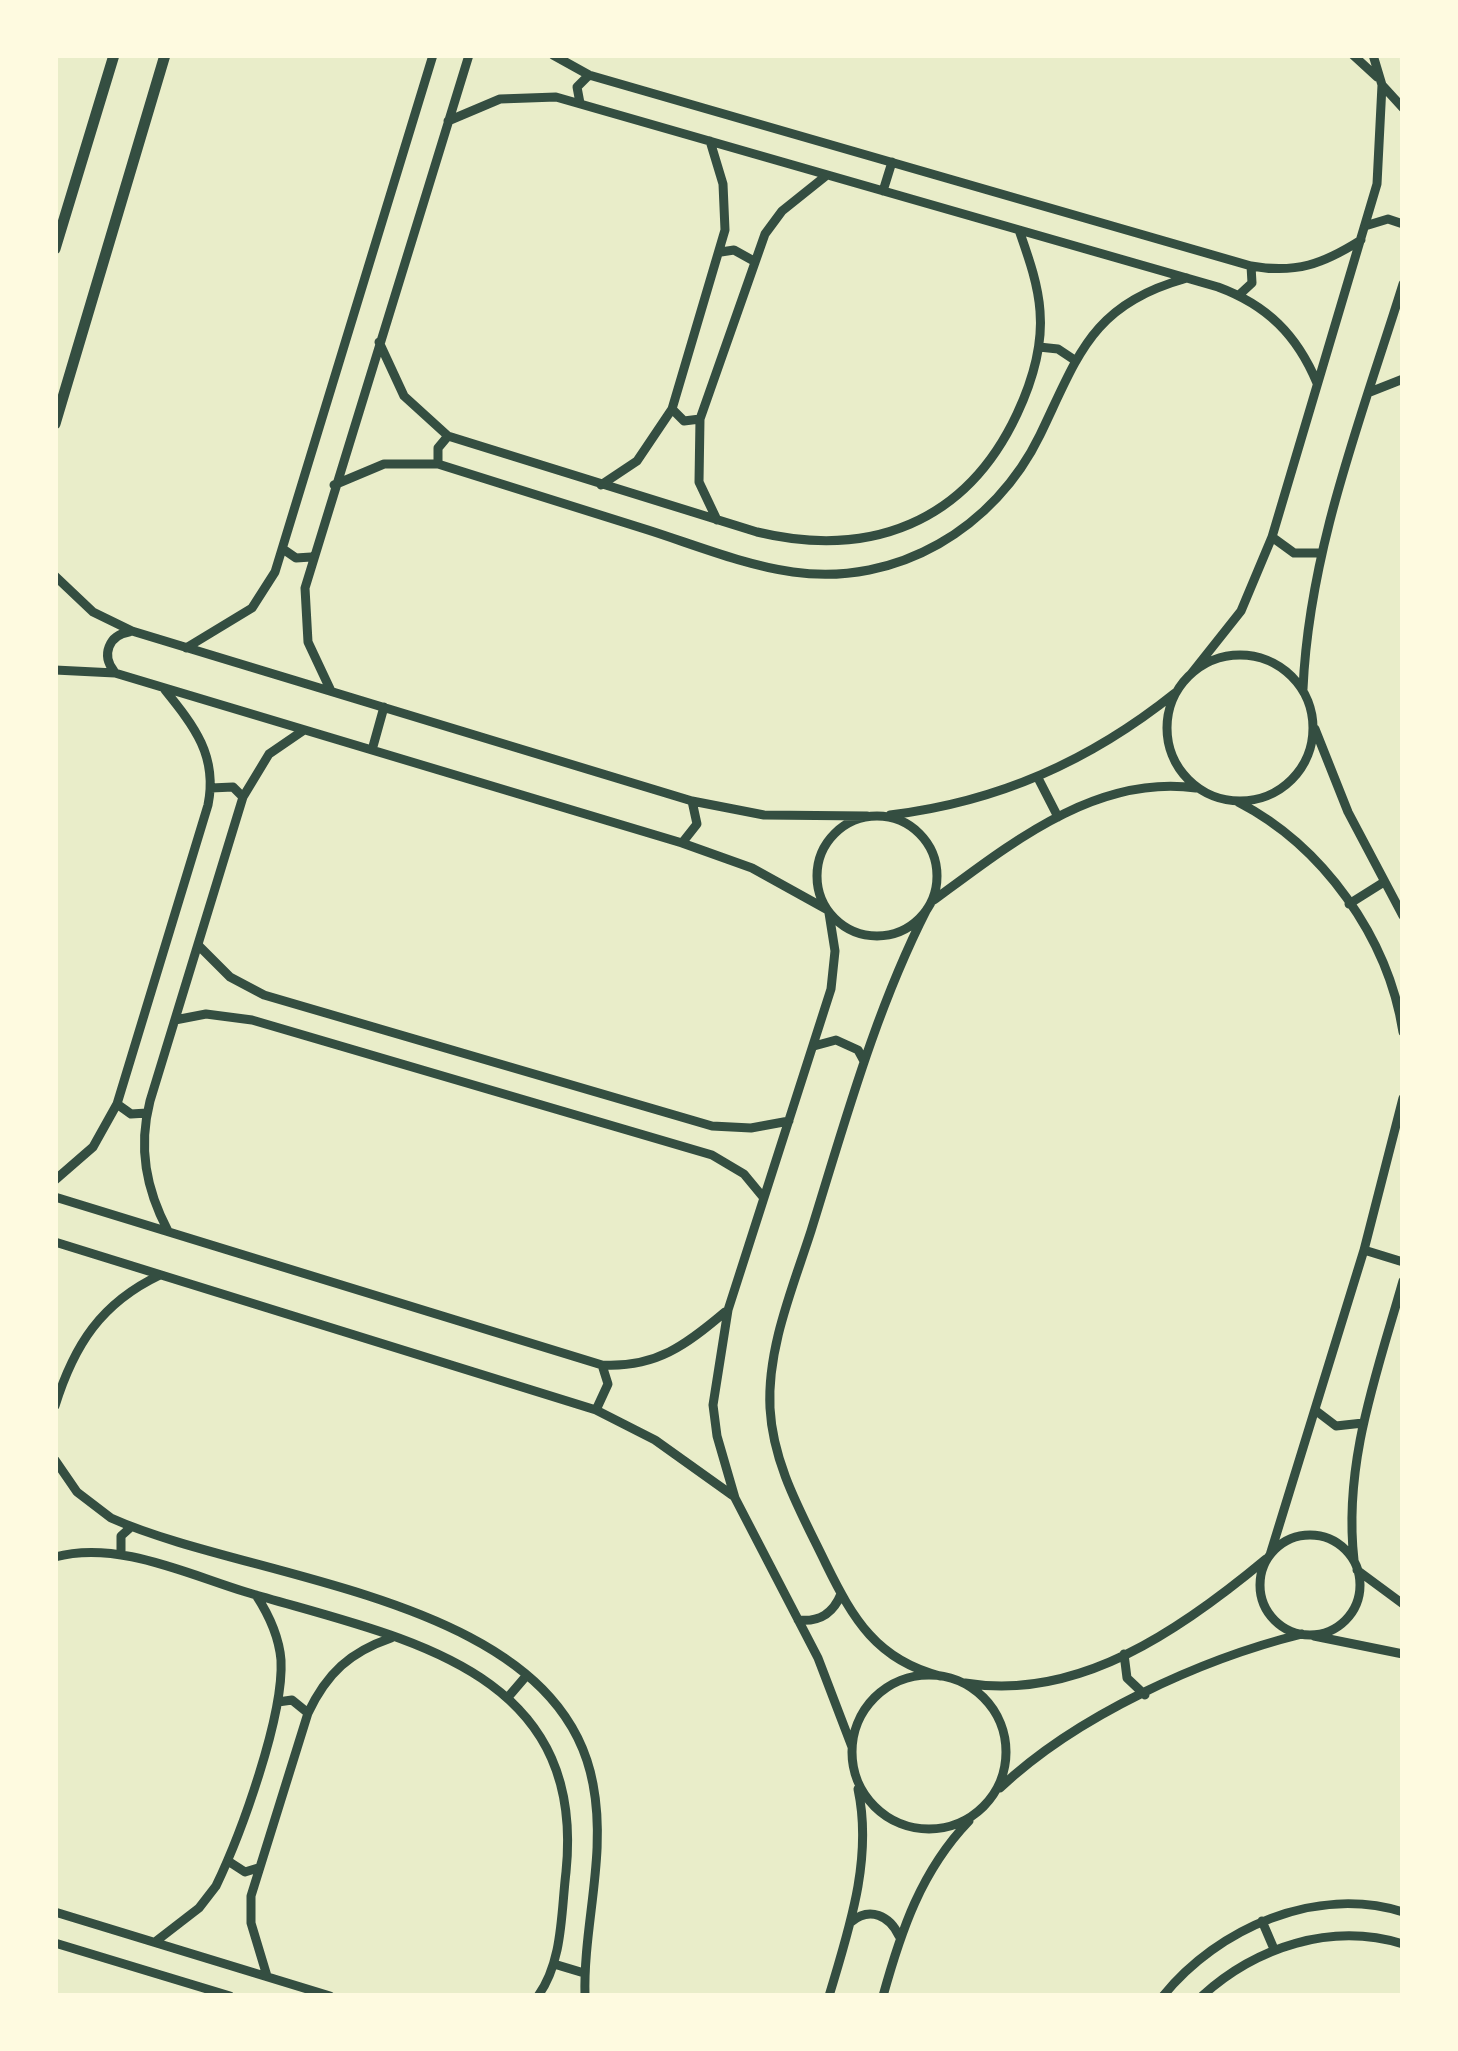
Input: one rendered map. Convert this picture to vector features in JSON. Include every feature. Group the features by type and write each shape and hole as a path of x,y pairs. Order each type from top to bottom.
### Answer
{"street":[{"path":"55,249 114,55"},
{"path":"55,424 165,55"},
{"path":"186,648 252,608 265,591 283,549 433,55"},
{"path":"331,692 317,668 304,615 312,558 469,55"},
{"path":"553,55 589,75 1251,266 1298,271 1320,264 1361,240"},
{"path":"1353,55 1403,108"},
{"path":"55,576 93,612 132,631 692,800 764,815 887,815 966,802 1038,778 1113,739 1177,691 1242,611 1272,538 1365,226 1382,152 1380,82 1373,55"},
{"path":"580,103 577,86 589,75"},
{"path":"448,120 500,99 528,95 580,103 1187,278 1240,295 1279,322 1295,340 1317,383"},
{"path":"601,484 637,462 672,409 721,252 724,196 710,141"},
{"path":"884,191 892,162"},
{"path":"717,520 700,482 700,419 752,260 782,211 827,174"},
{"path":"1365,226 1388,219 1403,224"},
{"path":"379,342 404,396 448,436 796,541 835,543 874,538 912,525 946,505 994,455 1024,400 1039,348 1037,286 1019,230"},
{"path":"721,252 734,250 752,260"},
{"path":"1240,295 1252,283 1251,266"},
{"path":"334,485 384,464 438,464 754,563 832,575 871,570 909,560 944,542 1000,497 1039,437 1074,359 1110,314 1133,298 1187,278"},
{"path":"1403,284 1321,552 1308,620 1303,690 1335,784 1403,916"},
{"path":"1039,348 1058,348 1074,359"},
{"path":"1370,392 1403,379"},
{"path":"672,409 684,421 700,419"},
{"path":"438,464 438,448 448,436"},
{"path":"1272,538 1294,553 1321,552"},
{"path":"283,549 296,558 312,558"},
{"path":"116,672 109,665 108,646 114,638 132,631"},
{"path":"1191,674 1213,660 1238,655 1263,658 1286,670 1303,690"},
{"path":"55,670 116,672 682,843 765,874 827,911 842,926 879,936 914,924 929,906 1058,817 1120,790 1146,785 1200,788 1235,801 1298,840 1348,904 1387,971 1403,1032"},
{"path":"55,1180 93,1147 117,1104 211,788 206,748 163,688"},
{"path":"1177,691 1167,734 1172,755 1200,788"},
{"path":"372,750 384,708"},
{"path":"1235,801 1260,798 1282,788 1299,772 1310,750 1314,726"},
{"path":"168,1232 146,1174 147,1112 243,797 270,754 304,730"},
{"path":"1038,778 1058,817"},
{"path":"211,788 233,787 243,797"},
{"path":"682,843 697,824 692,800"},
{"path":"887,815 920,833 930,848 937,884 894,978 864,1061 784,1319 769,1404 778,1459 841,1594 874,1644 894,1659 964,1683 1010,1688 1051,1684 1124,1654 1213,1601 1293,1538 1307,1535 1335,1542 1356,1567 1403,1604"},
{"path":"830,1996 851,1922 863,1847 852,1747 830,1687 735,1498 724,1467 713,1404 728,1310 814,1046 834,970 827,911 816,870 821,851 832,834 867,816"},
{"path":"1348,904 1384,882"},
{"path":"198,945 230,977 264,994 712,1126 751,1128 789,1121"},
{"path":"176,1020 206,1014 252,1020 712,1155 744,1174 763,1197"},
{"path":"814,1046 824,1041 848,1043 864,1061"},
{"path":"1403,1098 1364,1250 1260,1591 1274,1620 1304,1635 1403,1654"},
{"path":"117,1104 131,1114 147,1112"},
{"path":"55,1197 602,1365 625,1366 669,1355 728,1310"},
{"path":"55,1242 596,1410 668,1449 735,1498"},
{"path":"1364,1250 1403,1262"},
{"path":"55,1406 64,1376 85,1334 100,1315 160,1274"},
{"path":"882,1996 899,1936 930,1871 994,1793 1040,1754 1145,1695 1248,1648 1322,1633 1349,1616 1357,1602 1351,1493 1362,1423 1403,1281"},
{"path":"596,1410 608,1384 602,1365"},
{"path":"55,1366 64,1376"},
{"path":"1315,1410 1336,1426 1362,1423"},
{"path":"55,1460 93,1506 130,1527 436,1621 468,1636 526,1675 570,1723 593,1783 598,1855 584,1996"},
{"path":"121,1555 121,1536 130,1527"},
{"path":"55,1557 95,1551 121,1555 256,1595 454,1660 509,1696 545,1740 563,1792 567,1860 554,1964 538,1996"},
{"path":"798,1620 820,1618 837,1604 841,1594"},
{"path":"155,1942 199,1908 228,1860 278,1702 281,1658 277,1635 256,1595"},
{"path":"267,1976 251,1923 258,1868 308,1712 321,1686 340,1663 365,1647 393,1637"},
{"path":"1124,1654 1127,1678 1145,1695"},
{"path":"509,1696 526,1675"},
{"path":"852,1747 857,1722 871,1700 890,1684 914,1676 940,1676"},
{"path":"964,1683 984,1698 999,1719 1006,1744 1004,1769 994,1793"},
{"path":"278,1702 292,1700 308,1712"},
{"path":"854,1772 874,1804 905,1825 930,1829 955,1824 978,1812"},
{"path":"228,1860 245,1872 258,1868"},
{"path":"1163,1996 1202,1956 1262,1922 1328,1906 1403,1912"},
{"path":"55,1912 330,1996"},
{"path":"851,1922 858,1916 878,1914 888,1919 899,1936"},
{"path":"1262,1922 1274,1949"},
{"path":"1202,1996 1246,1963 1274,1949 1332,1936 1403,1944"},
{"path":"55,1943 230,1996"},
{"path":"554,1964 584,1973"}]}
